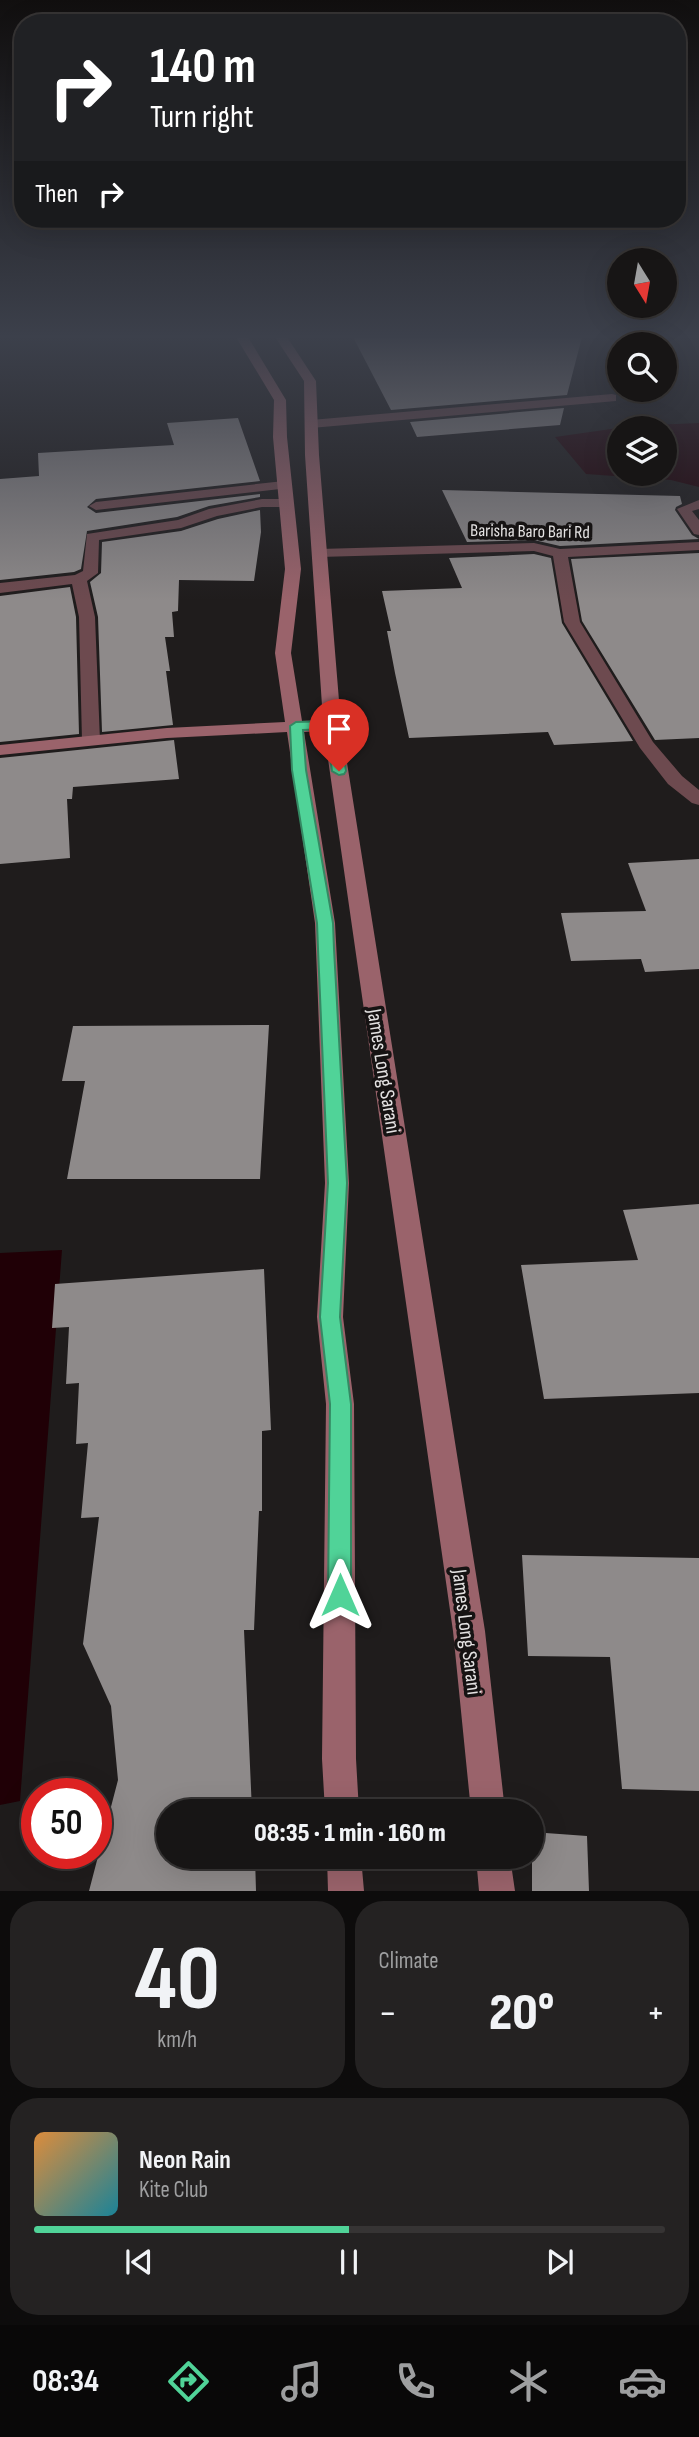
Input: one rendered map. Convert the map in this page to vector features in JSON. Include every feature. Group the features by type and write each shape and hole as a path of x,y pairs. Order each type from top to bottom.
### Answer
{"main road":[{"path":"281,425 284,494 293,569 283,653 325,923 337,1183 330,1317 340,1404 339,1759 341,1799"},
{"name":"James Long Sarani","path":"312,425 332,724 468,1631 487,1799"},
{"path":"0,750 167,733 332,724"},
{"path":"307,819 346,817"},
{"path":"345,1869 346,1891"},
{"path":"494,1869 497,1891"}],"street":[{"path":"96,506 284,494"},
{"path":"0,588 79,579 90,573 92,537 181,524 214,512 250,506 284,494"},
{"path":"699,504 684,509 699,531"},
{"name":"Barisha Baro Bari Rd","path":"319,553 534,547 560,553 699,545"},
{"path":"560,553 572,622 646,744 675,780 699,799"},
{"path":"79,579 88,617 91,741"}],"shaded area":[{"path":"677,425 699,425 699,487 677,482"},
{"path":"607,430 607,475 586,474 555,437"},
{"path":"62,1250 20,1801 0,1805 0,1253"}],"building":[{"path":"168,425 241,425 260,481 96,499 87,507 96,513 260,494 260,497 209,506 177,517 87,531 81,569 0,580 0,479 39,476 38,453 174,445"},
{"path":"412,425 557,425 417,437"},
{"path":"442,490 680,496 682,504 675,510 692,535 699,539 560,546 534,540 467,542"},
{"path":"260,510 261,532 254,581 179,580 178,611 172,612 174,637 165,637 173,725 102,732 98,617 90,582 101,573 102,542 181,531"},
{"path":"699,553 699,738 655,740 582,621 571,559"},
{"path":"534,554 551,558 562,623 633,741 554,745 548,732 409,738 387,631 391,631 382,591 462,588 449,558"},
{"path":"70,587 76,617 79,734 0,742 0,596"},
{"path":"174,740 179,779 73,787 72,799 67,799 70,858 0,864 0,758"},
{"path":"699,859 699,969 645,972 641,959 571,961 561,913 646,911 628,863"},
{"path":"269,1025 260,1179 67,1179 85,1081 62,1081 73,1026"},
{"path":"699,1204 699,1393 544,1399 521,1265 638,1260 623,1210"},
{"path":"264,1269 271,1430 262,1431 262,1511 259,1511 254,1630 244,1630 251,1799 156,1799 156,1869 255,1869 256,1891 89,1891 95,1869 112,1869 112,1803 118,1780 111,1706 83,1644 99,1517 81,1518 88,1443 76,1444 79,1383 66,1384 69,1327 52,1328 55,1284"},
{"path":"522,1555 699,1558 699,1791 622,1789 610,1657 528,1656"},
{"path":"544,1833 587,1836 589,1891 532,1891 532,1869 544,1869"}],"route":[{"path":"339,771 332,724 296,726 299,770 325,923 337,1183 330,1317 340,1404 340,1595"}]}
